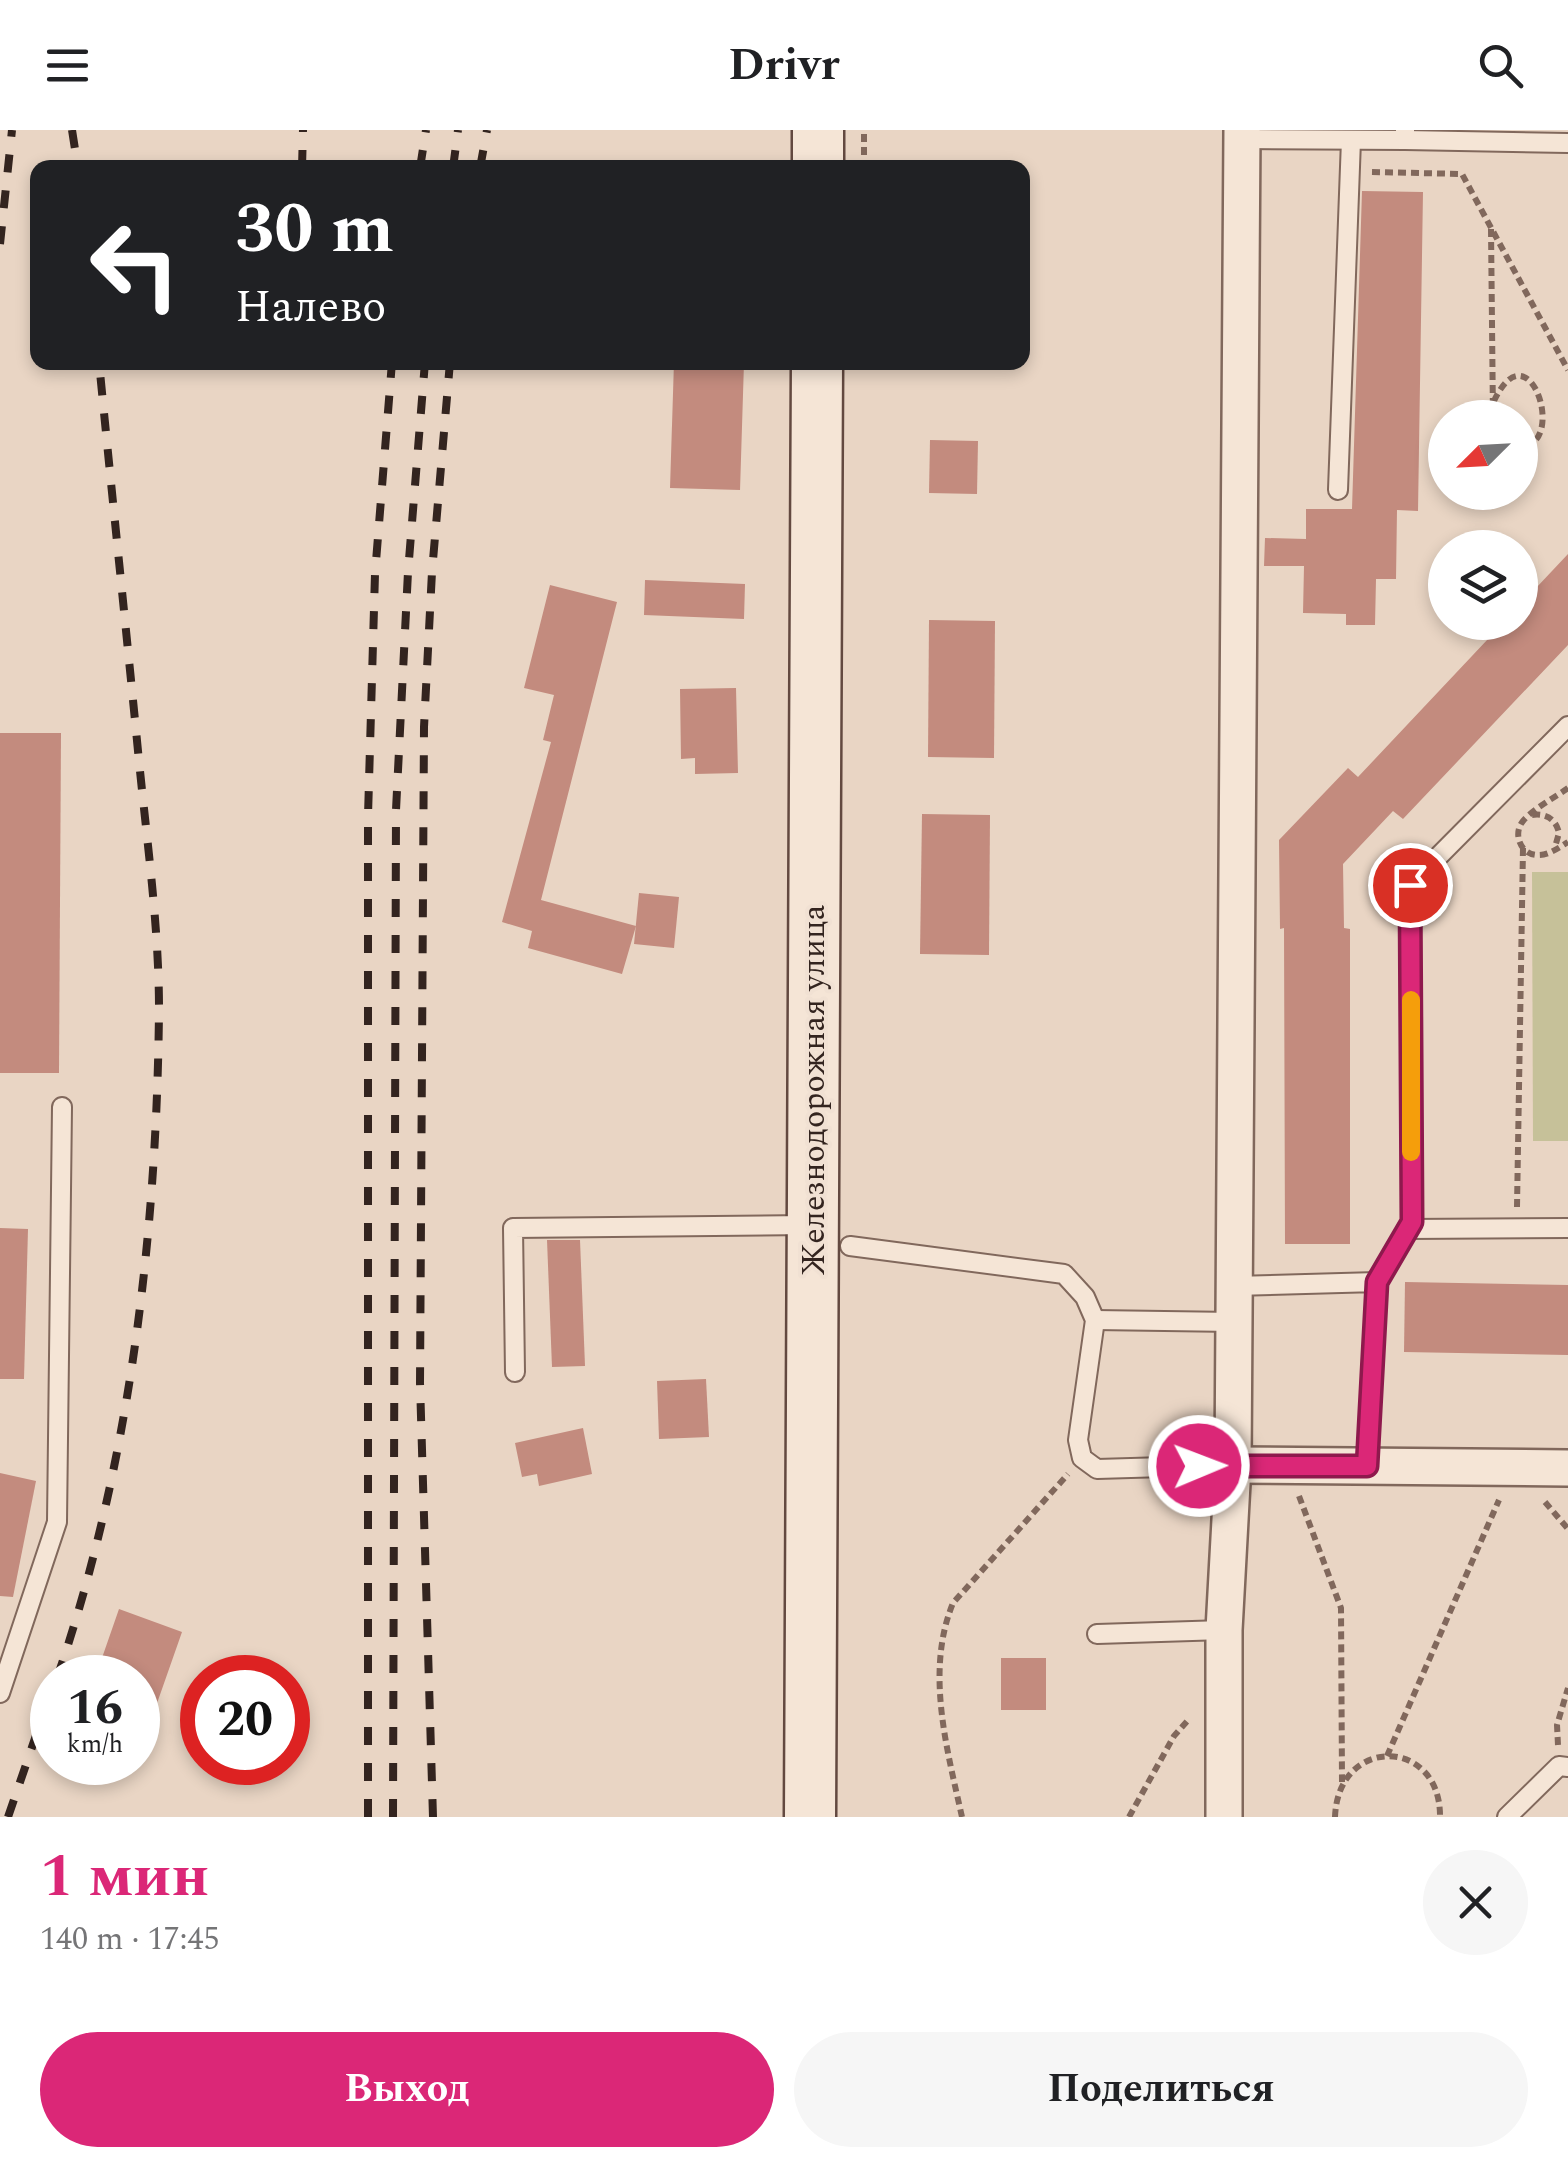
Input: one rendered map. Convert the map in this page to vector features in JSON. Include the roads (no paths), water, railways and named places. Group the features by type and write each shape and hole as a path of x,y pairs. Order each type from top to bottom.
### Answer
{"main road":[{"path":"818,130 818,160"},
{"name":"Железнодорожная улица","path":"810,1817 831,1235 817,370"}],"street":[{"path":"1224,1817 1224,1630 1233,1464 1242,135"},
{"path":"1233,1464 1568,1468"}],"lane":[{"path":"1242,135 1351,140 1405,135 1568,143"},
{"path":"1338,490 1351,140"},
{"path":"1367,1466 1377,1282 1412,1222 1410,885 1568,726"},
{"path":"0,1693 57,1522 62,1107"},
{"path":"514,1372 513,1228 831,1235 1064,1274 1084,1297 1095,1320 1078,1440 1082,1458 1096,1469 1233,1464"},
{"path":"1407,1229 1568,1228"},
{"path":"1234,1286 1377,1282"},
{"path":"1095,1320 1234,1322"},
{"path":"1097,1634 1224,1630"},
{"path":"1507,1817 1564,1767"}],"railway":[{"path":"0,244 12,130"},
{"path":"72,130 77,160"},
{"path":"302,160 303,130"},
{"path":"421,160 426,130"},
{"path":"454,160 458,130"},
{"path":"481,160 487,130"},
{"path":"64,1655 103,1515 135,1348 157,1093 155,916 100,370"},
{"path":"368,1817 368,816 375,574 391,370"},
{"path":"393,1817 396,810 408,572 424,370"},
{"path":"433,1817 420,1383 424,727 449,370"},
{"path":"8,1817 30,1753"}]}
